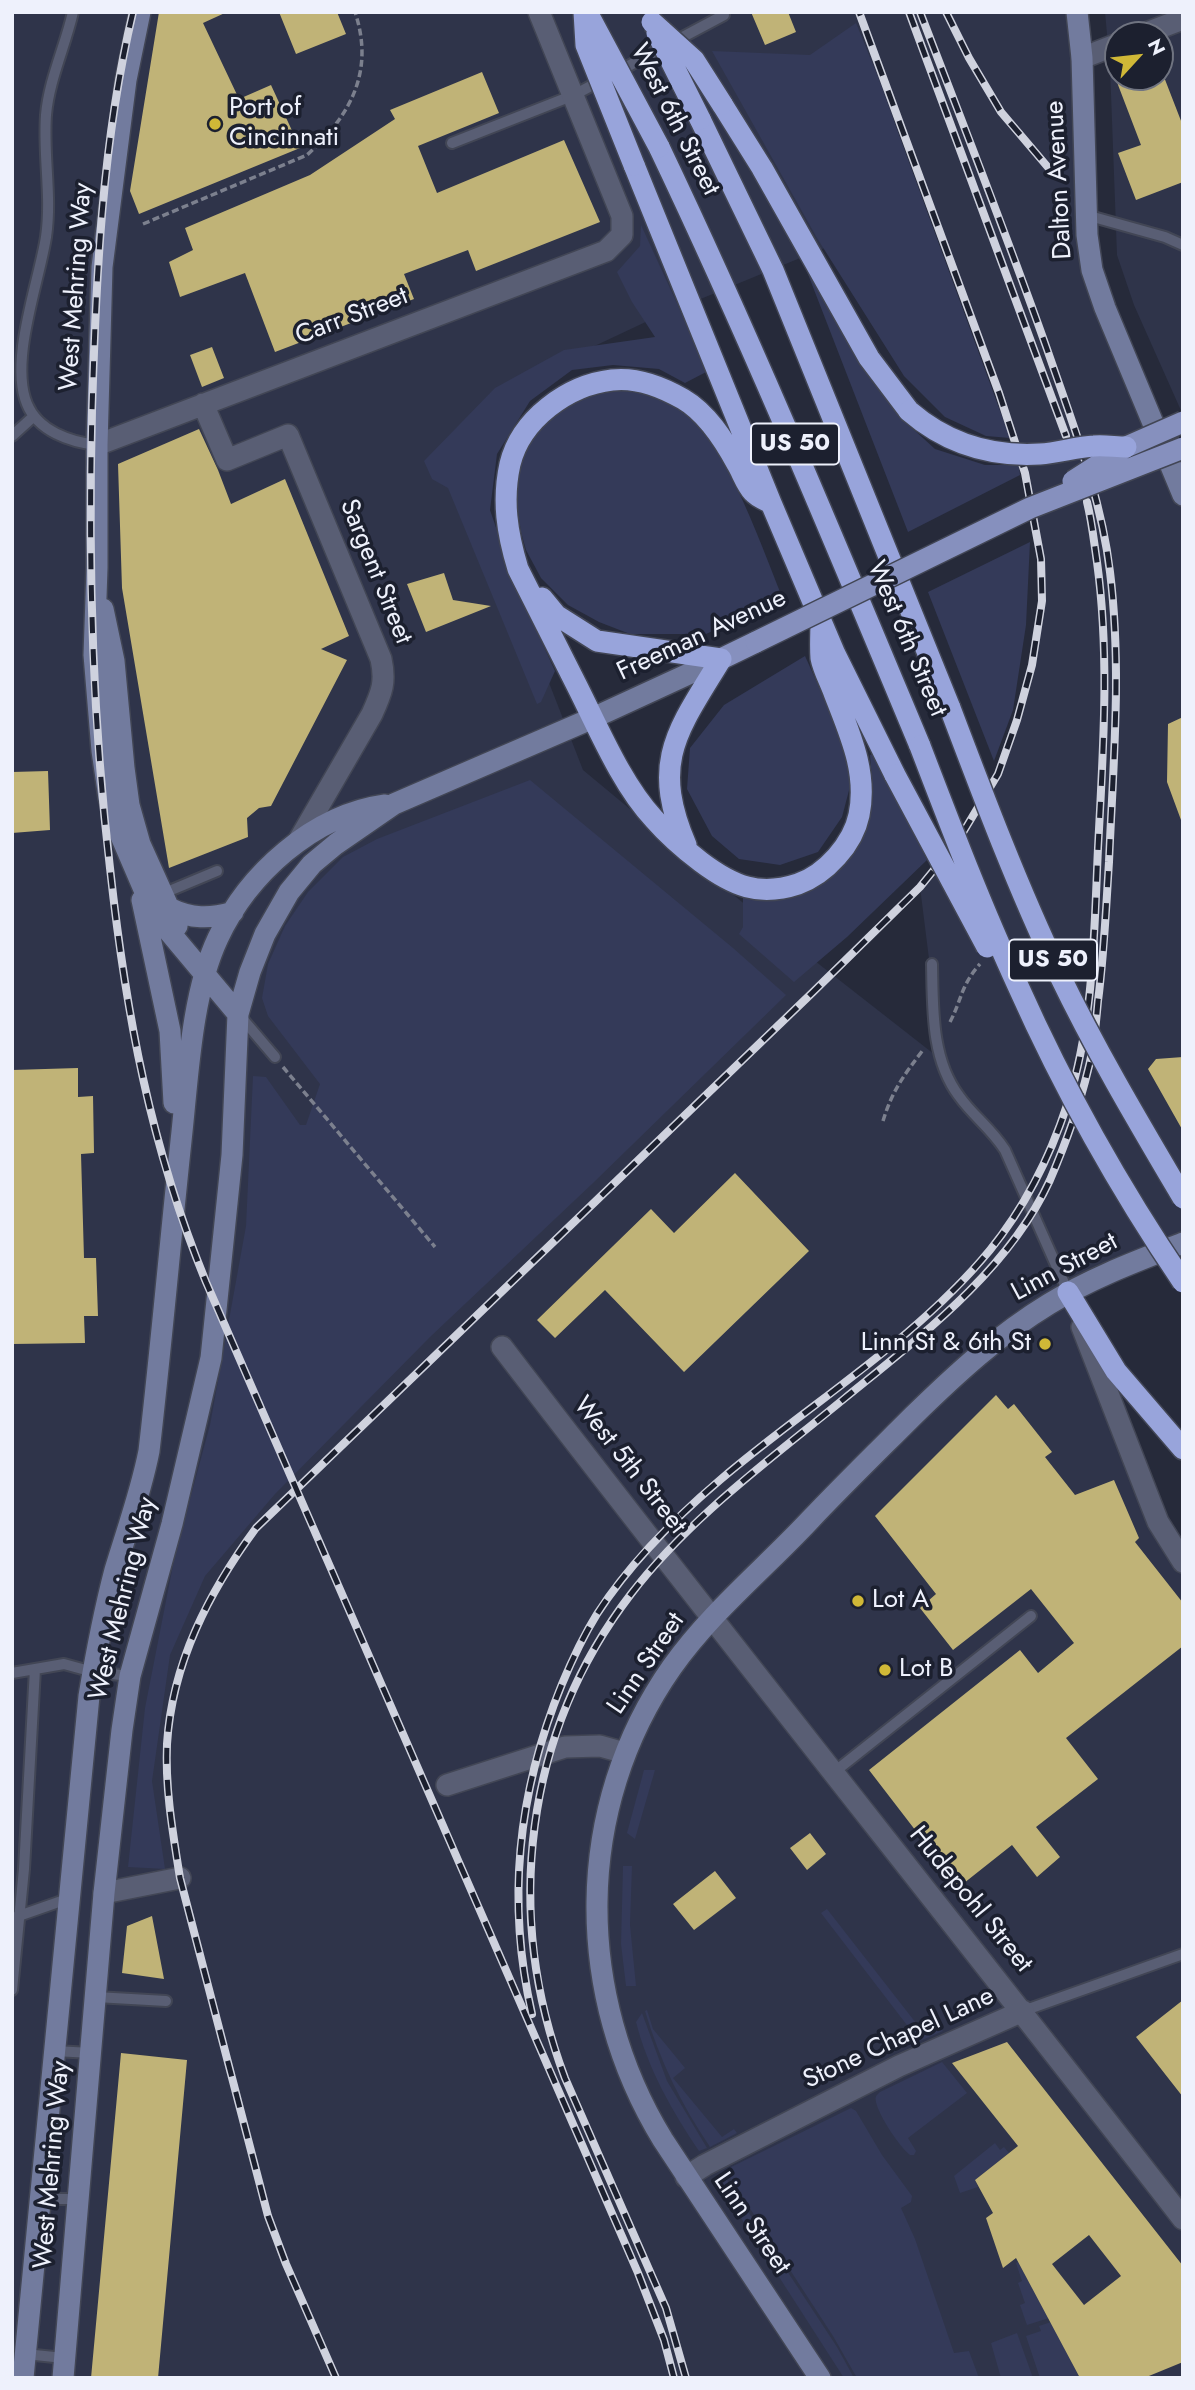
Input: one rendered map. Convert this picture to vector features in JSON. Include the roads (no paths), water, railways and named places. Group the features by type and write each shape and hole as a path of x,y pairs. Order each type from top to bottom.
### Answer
{"highway":[{"name":"West 6th Street","path":"585,12 659,147 723,282 797,450 1018,988 1101,1148 1183,1282"},
{"path":"585,12 586,45 821,621 895,775 988,950 1018,988"},
{"name":"West 6th Street","path":"649,17 773,270 1013,867 1060,975 1123,1094 1183,1198"},
{"path":"649,17 694,60 762,168 869,358 909,411 928,427 948,438 990,451 1036,454 1093,446 1126,447"},
{"path":"771,503 753,492 727,446 707,420 686,401 662,388 635,381 612,380 567,395 543,411 524,434 511,461 506,492 505,515 509,542 518,569 628,783 653,818 689,853 718,875 747,888 768,890 810,880 831,863 846,843 858,818 862,792 860,767 821,660 821,621"},
{"path":"518,569 556,615 597,641 721,659 678,732 669,761 669,788 674,818 689,853"},
{"path":"1068,1292 1116,1371 1183,1449"}],"main road":[{"name":"West Mehring Way","path":"64,2368 104,1893 130,1676 172,1524 211,1358 232,1155 238,1014 152,908 121,836 109,798 102,751 93,655 102,267 126,80 139,12"},
{"name":"Dalton Avenue","path":"1077,12 1082,58 1086,215 1092,270 1105,308 1183,495"},
{"name":"Freeman Avenue","path":"1030,508 1126,447 1183,422"},
{"name":"Freeman Avenue","path":"238,1014 264,934 289,892 320,857 394,804 721,659 1030,508 1183,448"},
{"name":"West Mehring Way","path":"97,568 114,661 129,805 140,844 189,954"},
{"name":"Freeman Avenue","path":"205,975 218,939 233,912 278,857 299,840 364,808 394,804"},
{"path":"136,871 170,1031 178,1170"},
{"path":"166,901 184,915 201,918 233,912"},
{"name":"West Mehring Way","path":"23,2378 89,1696 106,1607 142,1488 149,1451 189,1071 205,975"},
{"name":"Linn Street","path":"820,2378 652,2123 628,2074 610,2021 601,1978 596,1912 598,1872 607,1811 625,1753 663,1681 712,1619 960,1371 1012,1328 1068,1292 1183,1243"},
{"name":"Linn Street","path":"770,2301 786,2334 802,2378"}],"street":[{"path":"539,12 574,95"},
{"path":"1082,58 1104,49"},
{"name":"Carr Street","path":"97,445 606,251 622,235 622,216 574,95"},
{"name":"Sargent Street","path":"203,404 227,460 288,435 381,659 385,677 377,704 299,840"},
{"path":"1068,1292 1158,1522 1183,1562"},
{"name":"West 5th Street","path":"502,1347 712,1619"},
{"name":"Hudepohl Street","path":"712,1619 1023,2011 1183,2219"},
{"path":"447,1785 565,1747 600,1746 625,1753"},
{"path":"104,1893 180,1878"},
{"name":"Stone Chapel Lane","path":"686,2177 899,2066 1023,2011"}],"lane":[{"path":"73,12 51,86 46,113 48,214 26,328 22,373 27,405 34,416 47,428 75,443 97,445"},
{"path":"452,143 574,95 724,15"},
{"path":"1086,215 1165,237 1183,245"},
{"path":"12,436 34,416"},
{"path":"166,901 217,871"},
{"path":"932,964 935,1034 946,1073 960,1098 993,1132 1005,1150 1068,1292"},
{"path":"238,1014 275,1057"},
{"path":"832,1773 1031,1616"},
{"path":"12,1673 64,1664 93,1672 130,1676"},
{"path":"12,1990 15,1917 24,1869 35,1669"},
{"path":"15,1917 70,1898"},
{"name":"Stone Chapel Lane","path":"1023,2011 1183,1954"},
{"path":"96,1997 166,2001"},
{"path":"54,2051 92,2053"},
{"path":"40,2199 78,2199"},
{"path":"25,2354 64,2368"}],"railway":[{"path":"133,12 114,110 102,210 94,360 91,525 95,697 104,811 116,922 143,1078 170,1180 206,1282 638,2273 664,2340 674,2378"},
{"path":"336,2378 268,2216 180,1878 168,1795 167,1744 170,1714 185,1657 223,1577 256,1528 920,887 959,839 998,774 1032,665 1042,601 1041,559 1025,473 999,393 859,12"},
{"path":"909,12 1066,436"},
{"path":"686,2378 666,2308 565,2078 546,2016 534,1953 530,1889 535,1827 547,1765 567,1705 595,1648 631,1594 654,1566 732,1490 932,1326 987,1272 1011,1243 1050,1180 1066,1140 1084,1084 1096,1027 1109,862 1116,681 1114,608 1106,543 1093,487 1047,349 920,12"},
{"path":"946,12 1001,112 1052,172"},
{"path":"532,2014 524,1972 518,1888 526,1806 547,1724 566,1675 592,1622 638,1559 686,1510 754,1452 895,1343 961,1283 1014,1217 1044,1163 1067,1105 1088,1010 1094,945 1102,776 1103,633 1097,562 1087,502"}],"place":[{"name":"Port of Cincinnati","path":"215,124"},
{"name":"Linn St & 6th St","path":"1045,1344"},
{"name":"Lot A","path":"858,1601"},
{"name":"Lot B","path":"885,1670"}]}
